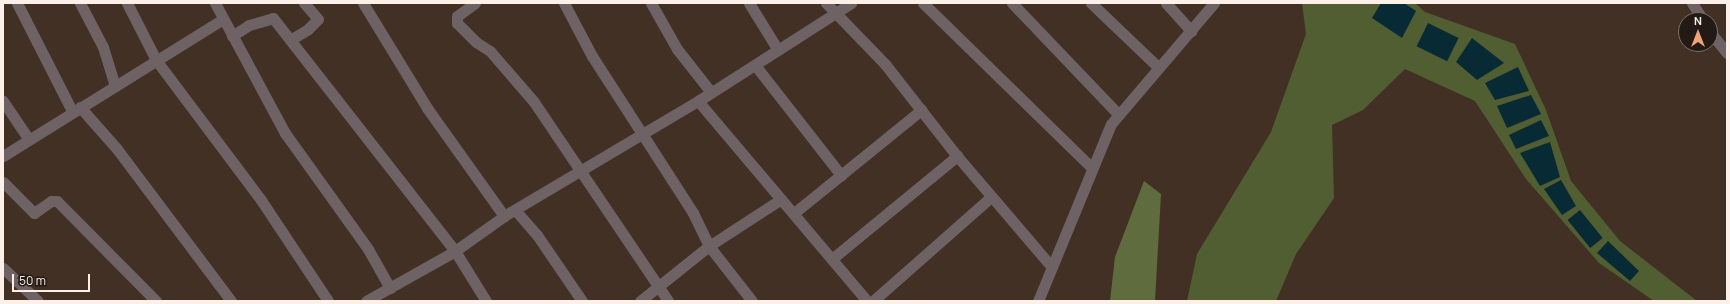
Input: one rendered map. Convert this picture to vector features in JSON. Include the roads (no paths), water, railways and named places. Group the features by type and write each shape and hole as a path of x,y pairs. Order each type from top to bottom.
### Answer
{"street":[{"path":"17,3 76,109 117,149 231,301"},
{"path":"80,3 103,47 115,86"},
{"path":"127,3 156,60 261,200 328,301"},
{"path":"214,3 285,133 368,249 390,288"},
{"path":"290,40 308,29 318,19 304,3"},
{"path":"363,3 427,108 504,216"},
{"path":"475,3 457,16 457,23 476,42 490,52 534,102 582,172 615,225 668,301"},
{"path":"564,3 592,56 641,135 693,213 709,246 752,301"},
{"path":"650,3 677,49 710,91"},
{"path":"749,3 778,50"},
{"path":"826,3 885,64 957,156 1051,266"},
{"path":"366,301 455,251 504,216 516,211 582,172 710,91 755,65 851,3"},
{"path":"923,3 1092,168"},
{"path":"1012,3 1118,114"},
{"path":"1091,3 1158,67"},
{"path":"1166,3 1191,30"},
{"path":"1038,301 1104,137 1118,114 1214,3"},
{"path":"1692,3 1698,12"},
{"path":"232,36 249,25 271,18 290,40 455,251 486,301"},
{"path":"3,156 28,138 223,19"},
{"path":"1718,42 1727,53"},
{"path":"755,65 841,175"},
{"path":"698,100 781,199 833,258 867,301"},
{"path":"3,101 28,138"},
{"path":"794,213 921,110"},
{"path":"833,258 957,156"},
{"path":"3,182 34,213 51,201 57,201 156,301"},
{"path":"874,301 943,236 991,197"},
{"path":"640,301 709,246 781,199"},
{"path":"516,211 537,235 582,301"},
{"path":"3,268 38,301"}],"water":[{"path":"1381,3 1404,3 1416,11 1402,38 1372,18"},
{"path":"1428,23 1459,38 1447,61 1417,46"},
{"path":"1472,38 1504,63 1477,80 1456,62"},
{"path":"1518,67 1529,91 1495,100 1485,83"},
{"path":"1531,95 1541,114 1507,128 1497,106"},
{"path":"1541,120 1549,136 1516,149 1509,135"},
{"path":"1550,142 1560,177 1540,186 1520,153"},
{"path":"1561,180 1576,206 1562,215 1544,189"},
{"path":"1580,210 1603,238 1590,248 1568,220"},
{"path":"1608,241 1639,271 1630,281 1597,253"}]}
